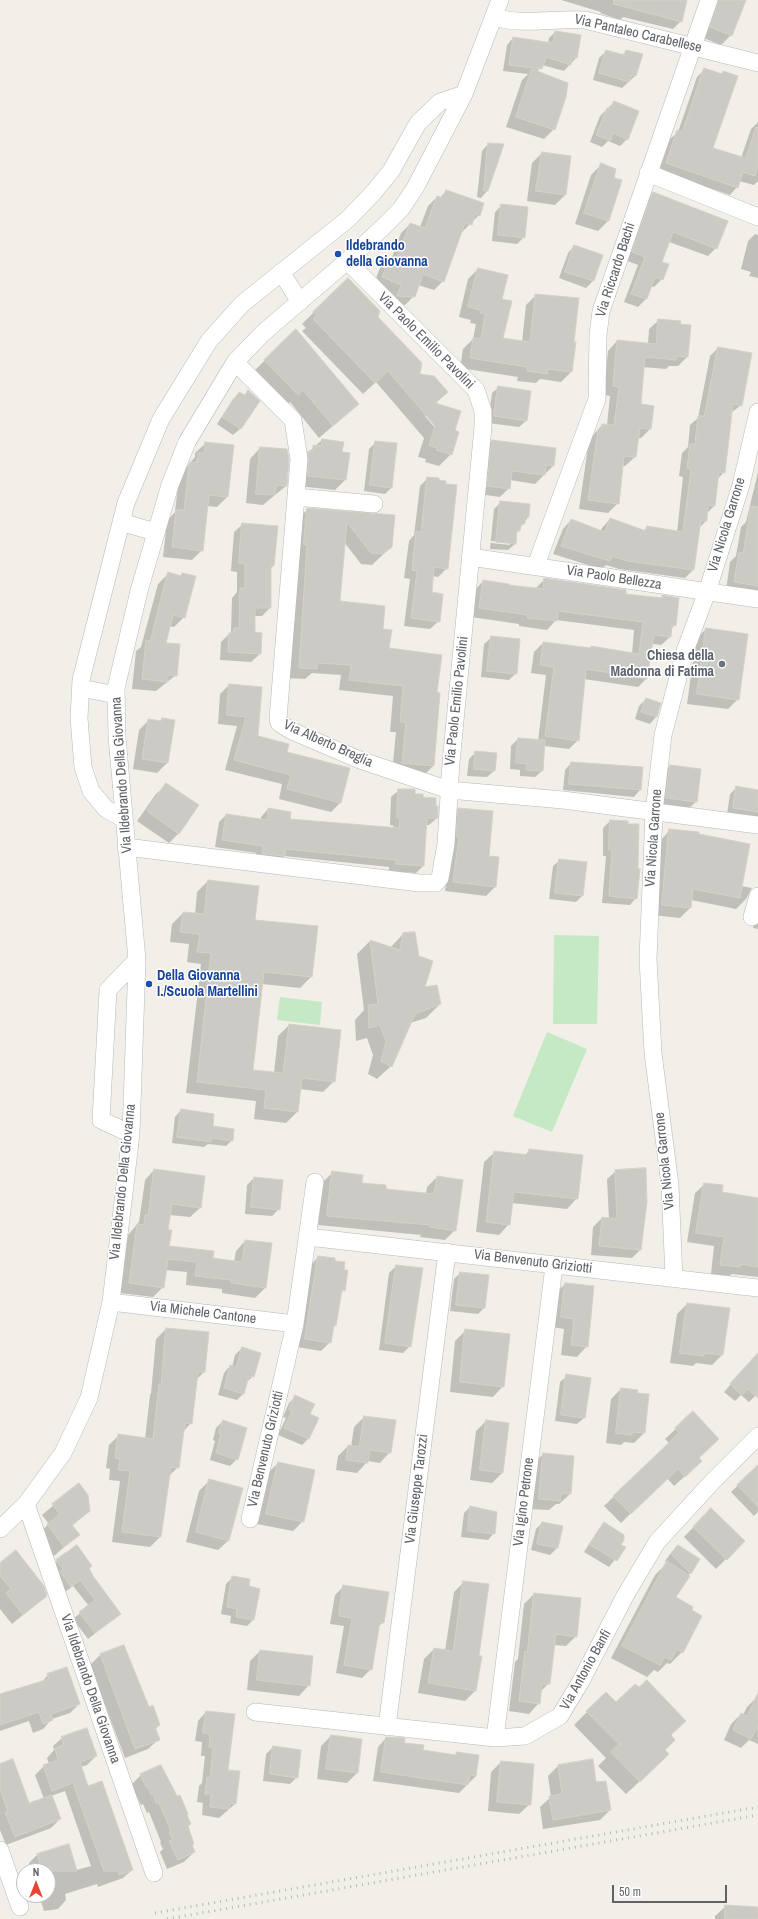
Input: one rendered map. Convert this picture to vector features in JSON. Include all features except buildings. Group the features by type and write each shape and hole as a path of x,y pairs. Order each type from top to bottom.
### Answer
{"street":[{"name":"Via Ildebrando Della Giovanna","path":"0,1529 26,1504 63,1453 89,1398 111,1302 131,1134 137,960 117,737 116,688 155,532 170,485 187,442 235,362 263,333 347,261 401,209 415,188 464,94 500,0"},
{"name":"Via Riccardo Bachi","path":"536,565 597,399 598,335 601,311 648,173 694,47 709,0"},
{"name":"Via Pantaleo Carabellese","path":"494,17 509,21 527,22 564,18 585,20 758,63"},
{"path":"124,819 106,809 91,791 83,767 79,718 81,680 126,503 161,419 209,341 242,304 348,218 373,193 391,171 418,124 440,102 464,94"},
{"path":"648,173 758,217"},
{"name":"Via Paolo Emilio Pavolini","path":"126,847 419,883 436,883 440,878 443,862 483,427 483,411 476,390 347,261"},
{"path":"281,272 300,302"},
{"name":"Via Alberto Breglia","path":"235,362 293,420 299,459 278,722 292,731 360,760 449,790 535,797 758,825"},
{"name":"Via Nicola Garrone","path":"674,1278 670,1185 653,1053 648,959 654,812 663,735 685,651 741,485 758,412"},
{"path":"296,497 374,504"},
{"path":"121,522 155,532"},
{"name":"Via Paolo Bellezza","path":"470,557 536,565 758,599"},
{"path":"81,688 116,695"},
{"path":"752,917 758,896"},
{"path":"131,1134 101,1120 108,990 137,960"},
{"name":"Via Benvenuto Griziotti","path":"250,1519 295,1324 315,1182"},
{"name":"Via Benvenuto Griziotti","path":"308,1237 758,1288"},
{"name":"Via Giuseppe Tarozzi","path":"387,1727 447,1252"},
{"name":"Via Igino Petrone","path":"495,1738 554,1266"},
{"name":"Via Michele Cantone","path":"111,1302 295,1324"},
{"name":"Via Antonio Banfi","path":"255,1712 495,1738 525,1736 560,1716 581,1681 625,1596 657,1542 712,1482 758,1436"},
{"name":"Via Ildebrando Della Giovanna","path":"26,1504 154,1873"},
{"path":"0,1850 20,1906"}],"green space":[{"path":"554,935 599,936 597,1024 553,1024"},
{"path":"280,997 322,1002 320,1025 277,1020"},
{"path":"547,1032 587,1049 552,1132 513,1116"}],"railway":[{"path":"155,1913 758,1807"},
{"path":"167,1919 758,1815"}],"place":[{"name":"Ildebrando della Giovanna","path":"338,254"},
{"name":"Chiesa della Madonna di Fatima","path":"722,664"},
{"name":"Della Giovanna I./Scuola Martellini","path":"149,984"}]}
